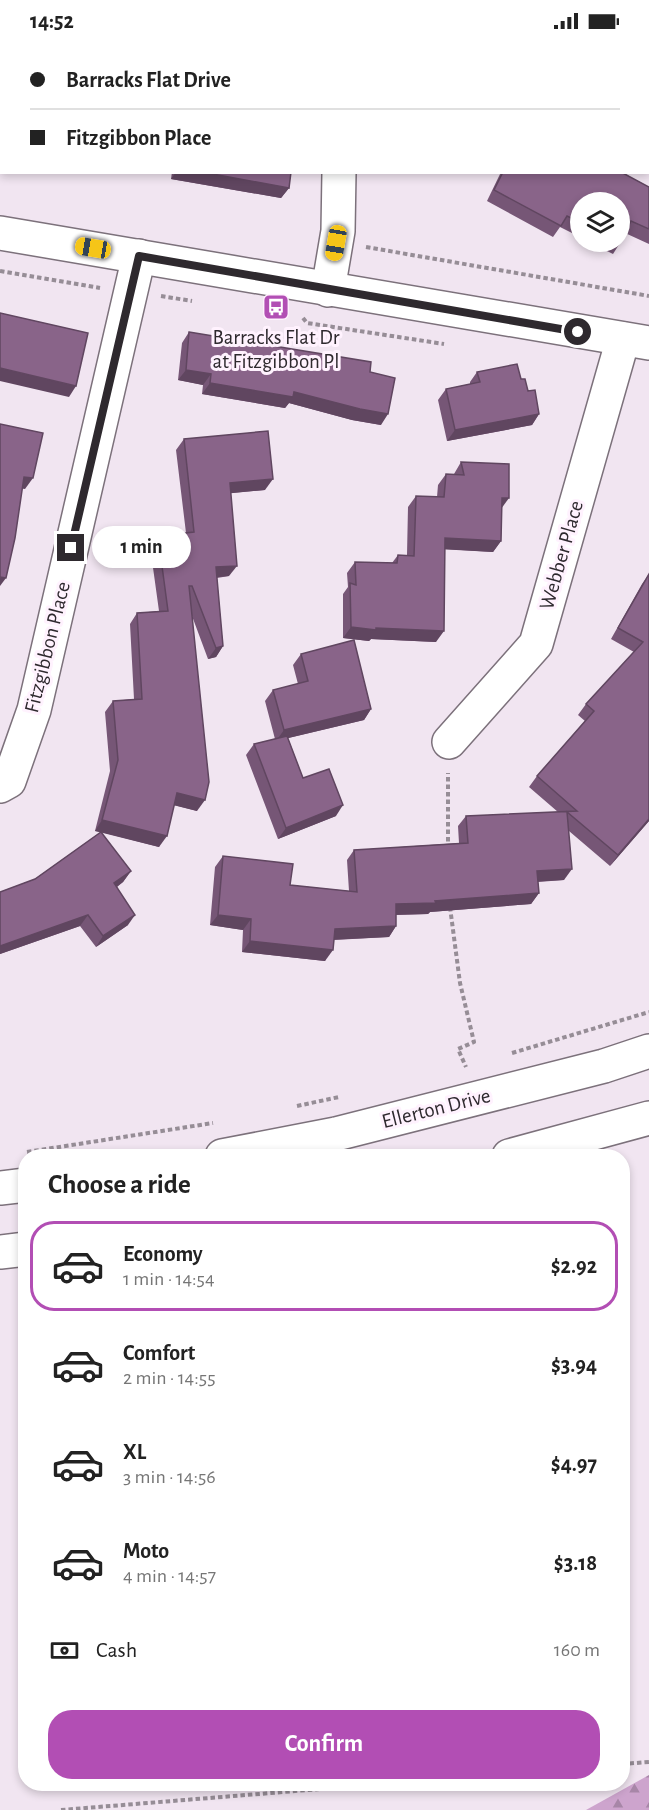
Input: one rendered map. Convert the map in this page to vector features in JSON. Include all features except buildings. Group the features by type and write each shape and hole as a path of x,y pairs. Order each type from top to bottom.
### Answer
{"street":[{"path":"328,290 340,205 339,174"},
{"path":"0,233 636,341"},
{"name":"Fitzgibbon Place","path":"0,786 9,781 33,710 139,256"},
{"name":"Webber Place","path":"449,742 536,644 636,341"},
{"name":"Ellerton Drive","path":"258,1149 336,1134 604,1066 649,1051"},
{"path":"535,1149 649,1118"},
{"path":"0,1188 18,1186"},
{"path":"0,1252 18,1250"}],"path":[{"path":"336,243 649,296"},
{"path":"448,853 449,742"},
{"path":"449,897 460,983 474,1042 458,1049 466,1067"},
{"path":"512,1053 649,1012"},
{"path":"455,1070 477,1063"},
{"path":"287,1108 344,1096"},
{"path":"44,1149 218,1122"},
{"path":"630,1763 649,1762"},
{"path":"61,1810 296,1791"}],"green space":[{"path":"649,1775 649,1810 586,1810 620,1791 630,1791 630,1786"}],"place":[{"name":"Barracks Flat Dr at Fitzgibbon Pl","path":"276,307"}],"route":[{"path":"71,548 139,256 578,332"}]}
